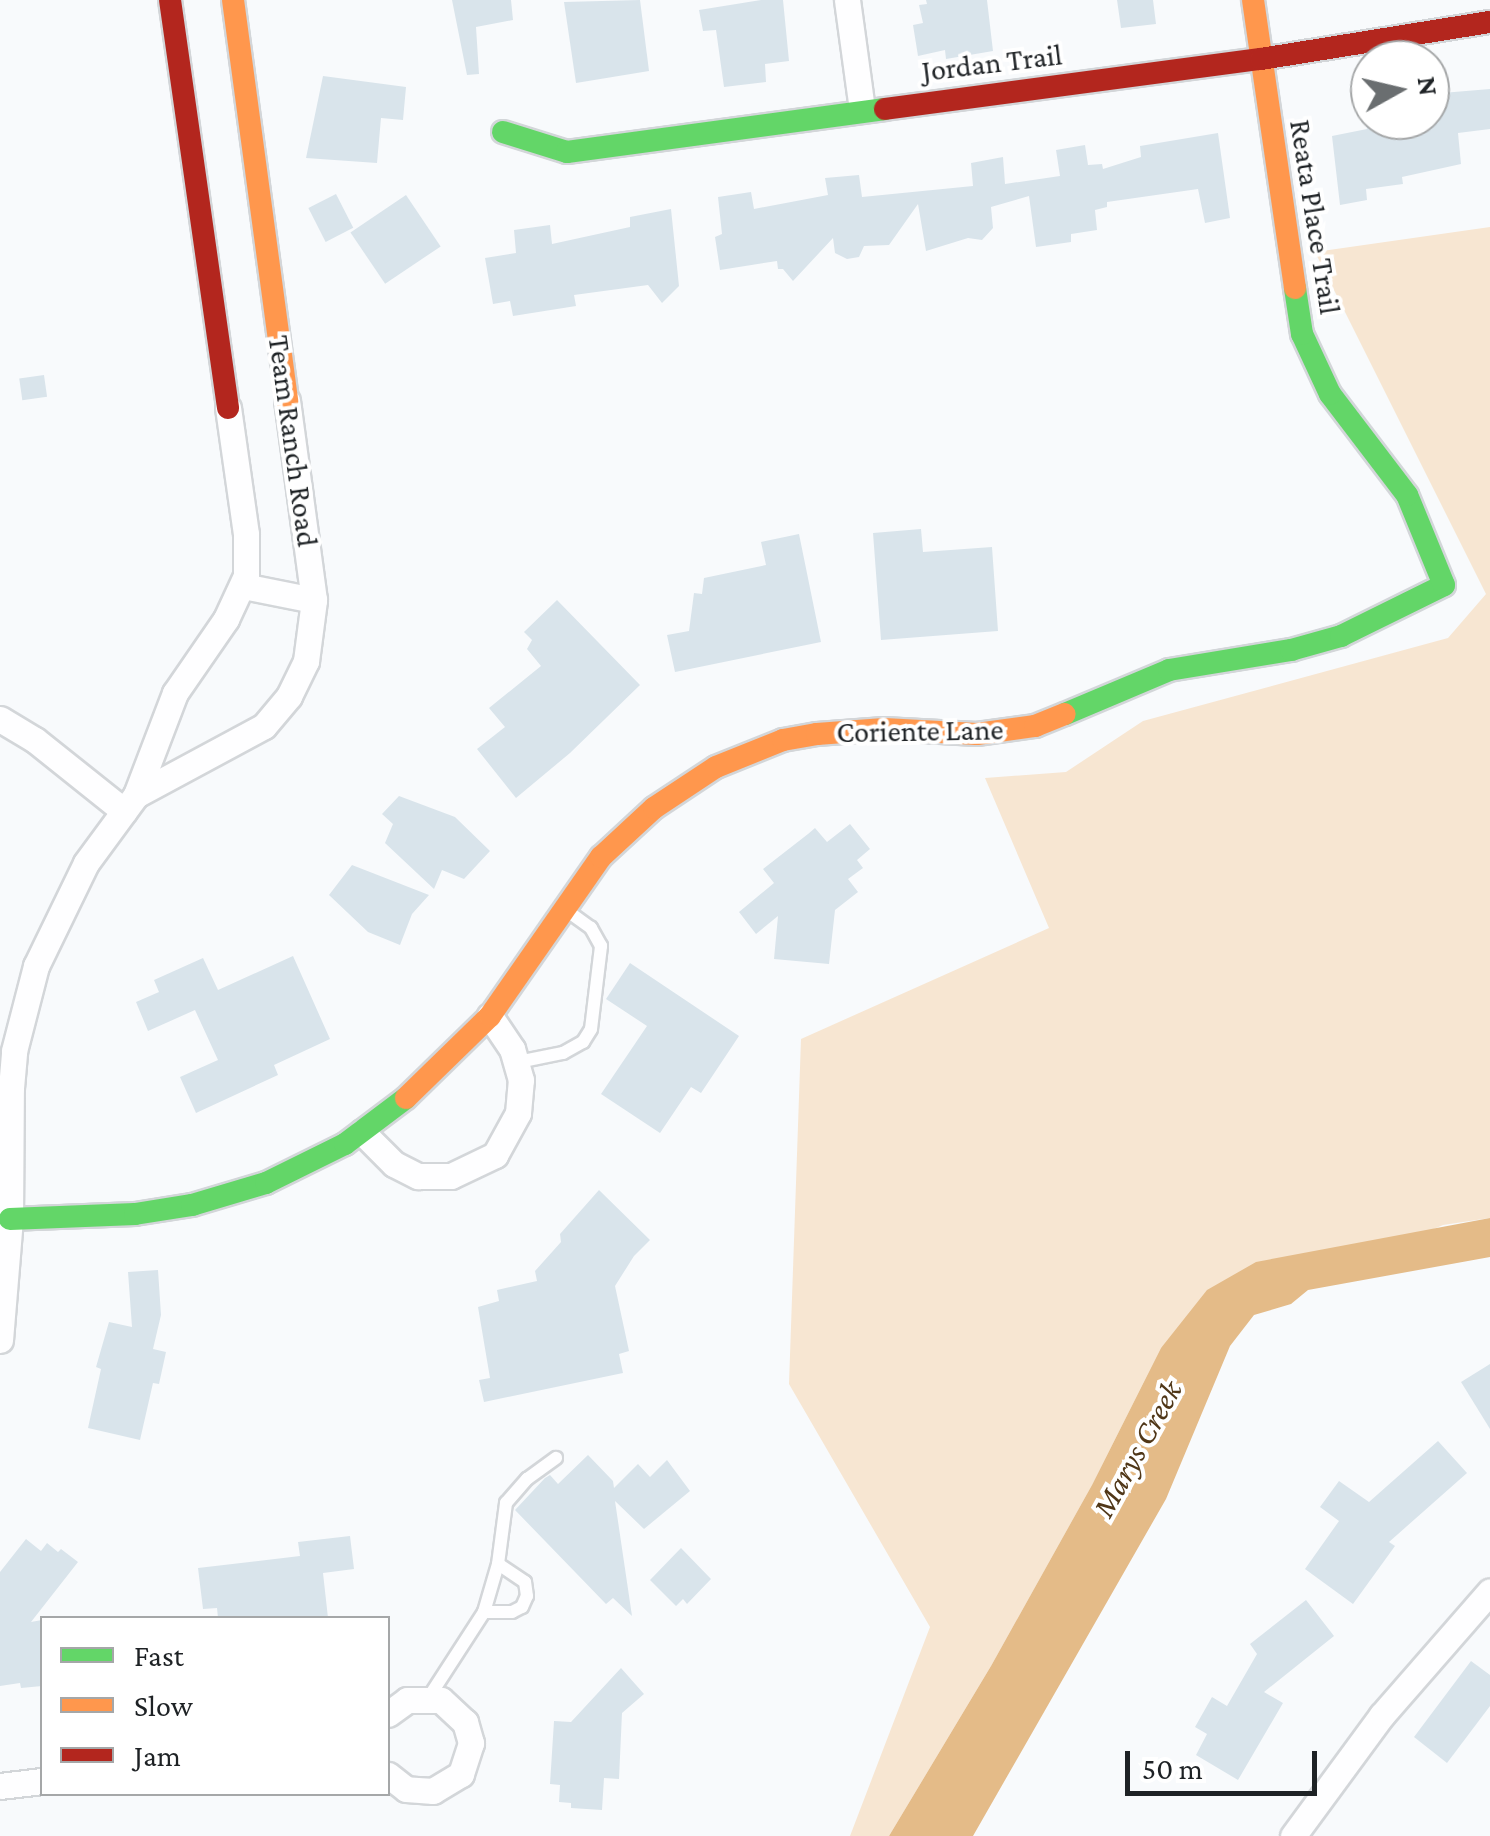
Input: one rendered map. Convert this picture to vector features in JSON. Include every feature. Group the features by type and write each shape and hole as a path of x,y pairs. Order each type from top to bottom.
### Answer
{"street":[{"name":"Team Ranch Road","path":"0,1340 10,1220 10,1088 24,1005 68,895 130,803 175,692 220,629 243,586 246,534 170,0"},
{"name":"Team Ranch Road","path":"130,803 254,734 277,713 306,661 314,600 232,0"},
{"path":"848,0 862,109"},
{"name":"Reata Place Trail","path":"1253,0 1302,334 1330,394 1407,494 1444,585"},
{"name":"Jordan Trail","path":"503,132 567,152 862,109 1261,59 1490,22"},
{"name":"Coriente Lane","path":"10,1220 135,1214 192,1205 266,1183 362,1132 429,1079 490,1016 600,857 654,808 716,767 766,746 852,730 976,734 1035,726 1169,670 1292,650 1341,636 1444,585"},
{"path":"243,586 314,600"},
{"path":"0,719 130,803"},
{"path":"362,1132 394,1164 418,1176 451,1176 480,1166 495,1155 512,1132 522,1096 518,1062 490,1016"},
{"path":"1293,1836 1382,1716 1490,1591"},
{"path":"390,1713 407,1700 429,1697 455,1709 465,1722 471,1743 461,1774 448,1785 422,1792 398,1785 390,1777"},
{"path":"0,1786 40,1782"}],"lane":[{"path":"518,1062 563,1053 583,1042 590,1029 601,946 591,928 564,909"},
{"path":"429,1697 484,1612 498,1564 506,1504 527,1479 556,1458"},
{"path":"484,1612 512,1612 522,1607 526,1596 526,1582 498,1564"}],"shaded area":[{"path":"1490,227 1490,1218 1443,1225 1161,1348 1092,1485 991,1666 889,1836 850,1836 930,1627 789,1384 801,1039 1049,928 985,778 1066,772 1143,721 1448,638 1486,594 1315,252"}],"water":[{"name":"Marys Creek","path":"1490,1218 1490,1257 1308,1290 1291,1304 1254,1315 1230,1346 1166,1499 973,1836 889,1836 991,1666 1092,1485 1161,1348 1207,1290 1256,1262"}],"building":[{"path":"452,0 511,0 513,20 476,27 479,74 467,75"},
{"path":"640,0 649,71 576,83 564,2"},
{"path":"783,0 789,61 765,64 766,82 724,87 716,30 703,31 699,10"},
{"path":"926,0 987,0 993,51 946,59 945,50 918,56 913,25 923,23 919,5 927,4"},
{"path":"1117,0 1153,0 1156,24 1121,28"},
{"path":"323,76 406,87 403,120 381,118 377,163 306,158"},
{"path":"1490,89 1490,129 1458,133 1461,164 1402,177 1403,184 1366,189 1367,200 1340,205 1332,136 1350,132 1350,140 1450,140 1450,92"},
{"path":"1218,133 1230,218 1205,223 1198,189 1107,202 1107,207 1095,210 1097,230 1071,234 1071,242 1036,247 1029,196 991,207 993,228 982,240 968,238 926,251 918,204 889,245 864,246 859,257 847,259 835,253 833,238 793,281 783,269 778,269 777,261 720,270 715,237 722,234 718,197 751,192 754,209 828,195 825,178 859,175 862,197 973,186 971,163 1003,157 1005,184 1060,176 1056,150 1085,145 1088,165 1102,164 1103,169 1141,157 1140,146"},
{"path":"336,194 353,228 326,242 308,208"},
{"path":"406,195 441,246 385,284 350,232"},
{"path":"671,209 679,286 662,303 648,285 574,295 576,306 513,316 510,301 493,304 485,258 516,253 514,230 550,225 552,244 630,227 630,217"},
{"path":"44,375 47,397 22,400 19,378"},
{"path":"921,529 923,552 992,547 998,631 881,640 873,533"},
{"path":"799,534 821,642 675,672 667,635 689,631 694,593 702,594 704,578 766,565 761,542"},
{"path":"557,600 640,685 570,753 516,798 477,749 505,727 489,708 541,666 527,649 532,640 524,632"},
{"path":"399,796 455,817 490,851 464,879 442,870 434,889 385,843 393,824 382,814"},
{"path":"850,824 870,849 857,860 863,868 848,879 858,892 835,910 829,964 774,959 778,916 756,934 739,912 774,883 763,869 815,828 827,842"},
{"path":"352,865 429,895 412,914 400,945 368,932 329,895"},
{"path":"293,956 330,1039 274,1065 278,1075 196,1113 180,1077 218,1060 195,1010 148,1031 136,1002 159,992 154,980 203,958 218,990"},
{"path":"630,963 739,1036 701,1093 691,1087 660,1133 601,1094 647,1026 606,999"},
{"path":"599,1190 650,1240 634,1256 615,1286 629,1351 619,1354 623,1373 484,1402 479,1380 490,1378 478,1307 499,1301 497,1290 537,1281 535,1271 561,1242 560,1234"},
{"path":"158,1270 161,1315 153,1349 166,1352 159,1384 153,1383 140,1440 88,1428 101,1369 96,1367 109,1322 132,1327 128,1272"},
{"path":"1490,1364 1490,1429 1461,1382"},
{"path":"1438,1441 1467,1473 1389,1542 1395,1546 1353,1604 1305,1569 1339,1521 1320,1507 1339,1481 1369,1502"},
{"path":"588,1455 613,1481 614,1488 638,1464 650,1477 667,1460 690,1491 644,1529 615,1501 632,1616 613,1598 606,1604 515,1510 545,1478 550,1475 558,1484"},
{"path":"350,1536 354,1569 323,1573 328,1616 218,1616 217,1608 203,1609 198,1568 300,1556 298,1542"},
{"path":"26,1539 41,1551 47,1543 58,1552 61,1549 78,1562 31,1622 40,1620 40,1686 21,1688 20,1683 0,1686 0,1572"},
{"path":"681,1548 711,1579 687,1604 683,1599 676,1606 650,1580"},
{"path":"1306,1600 1334,1636 1264,1692 1283,1703 1238,1780 1196,1755 1207,1734 1195,1727 1212,1697 1227,1706 1257,1654 1250,1644"},
{"path":"1471,1661 1490,1675 1490,1706 1447,1763 1414,1737"},
{"path":"621,1668 644,1694 622,1713 619,1779 604,1778 602,1810 571,1808 571,1803 559,1802 560,1785 550,1784 554,1721 571,1722"}],"traffic: fast":[{"path":"503,132 567,152 885,109"},
{"path":"1065,714 1169,670 1291,650 1341,636 1444,585 1407,495 1330,394 1302,334 1295,288"},
{"path":"10,1219 135,1214 192,1205 266,1183 345,1144 406,1098"}],"traffic: slow":[{"path":"233,0 287,401"},
{"path":"1253,0 1295,288"},
{"path":"406,1098 490,1016 601,857 654,808 716,767 783,740 817,734 884,729 977,734 1035,726 1065,714"}],"traffic: jam":[{"path":"170,0 228,408"},
{"path":"885,109 1261,59 1490,22"}]}
